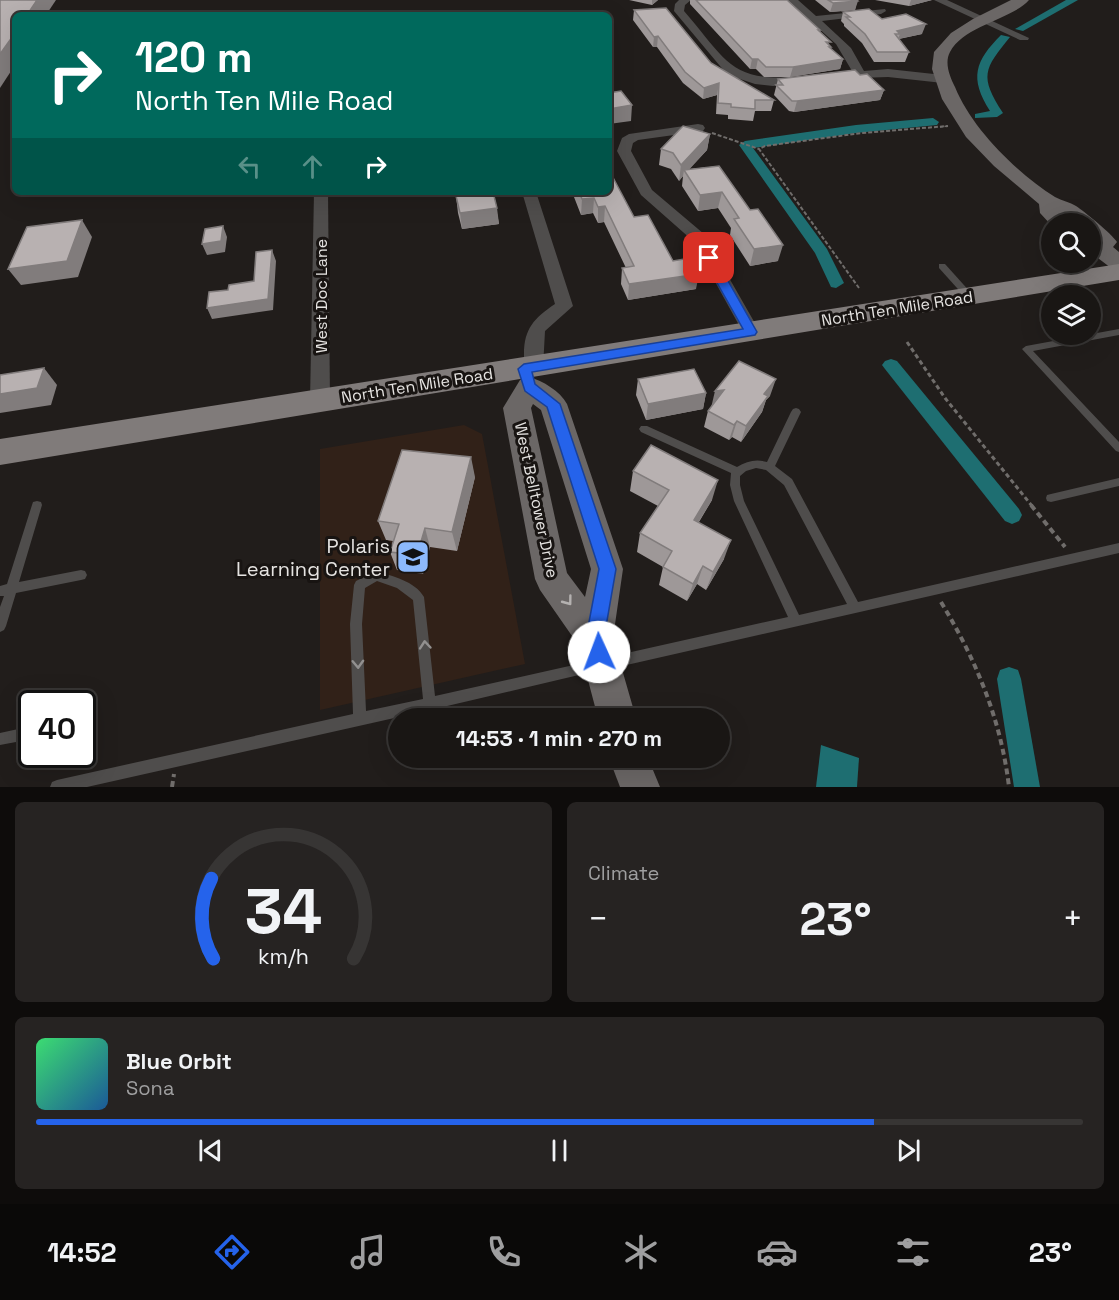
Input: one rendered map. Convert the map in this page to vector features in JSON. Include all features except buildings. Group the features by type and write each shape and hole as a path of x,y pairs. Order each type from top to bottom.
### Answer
{"main road":[{"name":"North Ten Mile Road","path":"0,452 320,400 529,374 751,332 1119,272"}],"street":[{"path":"792,0 847,50 859,73"},
{"path":"939,0 1024,38"},
{"path":"1022,0 959,34 942,52 939,66 950,101 965,125 993,156 1049,202 1071,213"},
{"path":"683,2 679,11 729,70 748,80 773,83 859,73 888,73 943,79"},
{"path":"813,19 882,11"},
{"path":"703,130 644,134 627,141 624,151 640,184 662,208 698,237 751,332"},
{"name":"West Doc Lane","path":"320,400 321,195"},
{"path":"529,374 533,336 539,322 564,306 531,195"},
{"path":"1049,202 1050,213"},
{"path":"1101,247 1119,263"},
{"name":"West Belltower Drive","path":"529,374 553,404 607,569 599,652"},
{"name":"West Belltower Drive","path":"529,374 517,408 552,579 599,652 614,708"},
{"path":"633,768 640,787"}],"lane":[{"path":"942,266 969,296"},
{"path":"1119,332 1026,349 1119,448"},
{"path":"770,467 796,412"},
{"path":"644,429 738,472"},
{"path":"796,621 739,501 735,474 743,466 765,464 776,470 792,489 855,608"},
{"path":"1051,498 1119,482"},
{"path":"0,627 6,590 37,505"},
{"path":"57,787 430,704 599,652 796,621 1119,548"},
{"path":"6,590 81,575"},
{"path":"360,719 356,624 360,585 376,576 400,584 418,597 430,704"},
{"path":"0,740 18,736"}],"path":[{"path":"703,130 759,149 862,133 953,126"},
{"path":"759,149 859,288"},
{"path":"907,342 945,398 1074,559"},
{"path":"934,590 964,639 984,682 999,730 1007,764 1009,787"}],"shaded area":[{"name":"Polaris Learning Center","path":"464,425 482,434 525,664 320,710 320,449"}],"water":[{"path":"821,745 859,758 857,787 816,787"}],"waterway":[{"path":"1020,29 1073,0"},
{"path":"979,116 997,113 985,91 982,72 989,55 1005,37"},
{"path":"836,283 822,252 745,145 856,129 933,122"},
{"path":"891,365 1012,515"},
{"path":"1009,679 1027,787"}],"place":[{"name":"Polaris Learning Center","path":"413,557"}],"route":[{"path":"599,652 595,638 607,569 553,404 529,387 524,369 751,332 709,258"}]}
